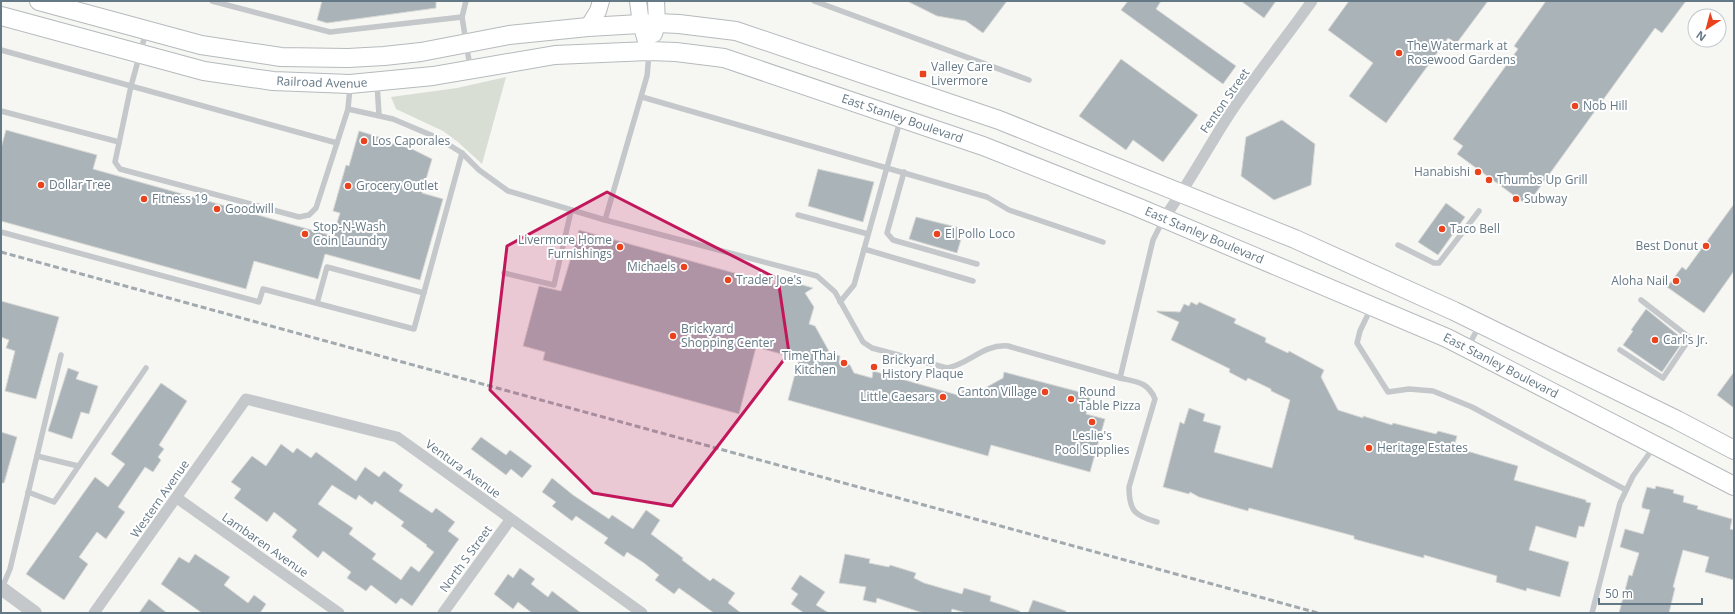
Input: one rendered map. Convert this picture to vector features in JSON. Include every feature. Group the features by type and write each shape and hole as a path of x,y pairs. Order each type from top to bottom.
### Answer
{"main road":[{"name":"Railroad Avenue","path":"39,1 200,45 241,52 312,58 384,56 466,44 509,35 588,27 649,24"},
{"path":"588,27 596,15 601,1"},
{"path":"638,1 649,24"},
{"path":"649,51 649,24 656,1"},
{"name":"Railroad Avenue","path":"1,16 178,66 235,77 311,84 376,82 470,70 555,55 649,51"},
{"path":"649,24 679,24 736,31 998,120 1295,239 1480,325 1677,420 1734,450"},
{"name":"East Stanley Boulevard","path":"649,51 724,58 983,146 1164,218 1447,338 1734,486"}],"street":[{"name":"Fenton Street","path":"1164,218 1182,193 1230,114 1312,1"},
{"name":"Western Avenue","path":"94,613 246,399"},
{"name":"Ventura Avenue","path":"246,399 397,437 510,520 642,613"},
{"name":"Lambaren Avenue","path":"176,498 339,613"},
{"name":"North S Street","path":"443,613 510,520"},
{"path":"1,588 35,613"}],"lane":[{"path":"212,1 330,32 462,17"},
{"path":"466,1 462,17 470,70"},
{"path":"814,1 1028,80"},
{"path":"147,31 131,86 115,162 120,169 299,217 310,214 316,208 348,110 350,84"},
{"path":"1,50 337,143"},
{"path":"604,220 642,97 647,76 649,51"},
{"path":"376,82 380,115"},
{"path":"642,97 987,197 1009,210 1103,242"},
{"path":"348,110 380,115 438,138 462,153 479,170 508,191 571,211 818,276 835,292 863,342 872,348 947,368 954,366 987,348 997,345 1008,346 1142,383 1151,390 1155,399 1129,487 1129,500 1134,511 1141,518 1157,522"},
{"path":"1,111 119,142"},
{"path":"840,302 854,285 901,119"},
{"path":"1,232 259,302 263,289 414,329 462,153"},
{"path":"904,172 888,232 893,240 977,264"},
{"path":"504,274 554,285 571,211"},
{"path":"1398,245 1434,263 1439,263 1479,212"},
{"path":"798,215 868,234"},
{"path":"1120,378 1153,240 1164,218"},
{"path":"864,249 973,281"},
{"path":"317,303 327,267 424,293"},
{"path":"1620,350 1663,378 1690,338 1641,300"},
{"path":"1372,306 1360,331 1358,343 1388,392 1409,389 1433,391 1472,407 1626,490"},
{"path":"1467,349 1480,325"},
{"path":"1,588 10,569 61,354"},
{"path":"28,492 54,502 146,368"},
{"path":"1592,613 1620,503 1633,476 1655,446"},
{"path":"37,456 78,466"}],"highlighted area":[{"path":"607,192 778,279 789,353 672,506 593,493 490,390 507,246"}],"shaded area":[{"path":"506,77 482,164 458,142 443,131 396,109 391,97 457,88"}],"building":[{"path":"322,1 436,1 436,8 327,23 317,20"},
{"path":"907,1 1007,1 983,33 966,21 937,16"},
{"path":"1128,1 1161,1 1156,9 1236,66 1223,84 1121,10"},
{"path":"1241,1 1276,1 1264,18"},
{"name":"The Watermark at Rosewood Gardens","path":"1349,1 1488,1 1456,44 1448,38 1386,123 1349,96 1373,63 1328,30"},
{"path":"1546,1 1686,1 1662,33 1655,28 1527,205 1457,154 1463,146 1453,139 1518,49 1514,46"},
{"path":"1121,59 1198,115 1163,162 1133,140 1126,150 1079,116"},
{"path":"1282,120 1315,144 1311,185 1274,200 1241,176 1246,137"},
{"path":"6,130 97,155 93,169 333,236 340,213 333,211 346,165 349,166 359,131 389,140 389,142 412,149 432,159 422,193 443,199 420,280 325,254 318,279 254,261 246,289 1,221 1,148"},
{"path":"818,169 874,182 863,222 808,206"},
{"name":"Taco Bell","path":"1446,203 1465,217 1438,255 1418,242"},
{"path":"1734,204 1734,271 1704,313 1667,287 1682,267 1686,270"},
{"name":"El Pollo Loco","path":"916,217 964,229 957,253 909,239"},
{"name":"Brickyard Shopping Center","path":"579,230 774,284 776,277 813,288 805,293 814,307 809,324 815,326 830,353 840,356 839,362 850,365 854,373 872,378 873,371 961,396 963,389 976,393 1003,378 1004,372 1091,395 1086,414 1105,419 1090,472 991,445 988,456 788,400 799,359 756,347 739,414 543,360 545,352 523,346 539,286 561,291"},
{"path":"1,301 59,317 36,399 5,391 15,351 6,348 9,340 1,337"},
{"name":"Heritage Estates","path":"1191,302 1197,305 1199,302 1236,319 1234,323 1266,338 1265,342 1288,353 1289,351 1324,370 1321,377 1338,410 1392,425 1393,423 1436,434 1438,431 1457,436 1455,443 1461,445 1460,449 1518,466 1514,480 1586,500 1586,502 1591,503 1584,527 1579,526 1576,538 1536,526 1529,550 1569,562 1560,597 1527,588 1526,591 1496,582 1497,576 1424,555 1424,558 1354,539 1354,536 1249,508 1248,511 1199,497 1190,492 1189,494 1163,487 1180,422 1184,424 1189,408 1205,414 1203,421 1221,426 1214,452 1272,468 1290,400 1248,378 1246,381 1229,372 1230,369 1171,340 1179,322 1157,311 1180,312 1184,304 1189,306"},
{"name":"Carl's Jr.","path":"1646,309 1684,340 1662,372 1623,345 1633,331 1631,330"},
{"path":"68,368 79,372 76,379 98,386 89,414 81,412 72,439 48,431"},
{"path":"1734,372 1734,408 1717,395"},
{"path":"161,383 187,401 159,445 164,449 158,457 161,460 153,472 145,467 118,507 125,512 106,539 97,532 79,557 88,564 64,600 26,574 95,477 108,487 125,464 111,454"},
{"path":"1,432 17,437 4,483 1,483"},
{"path":"481,437 506,455 510,450 532,466 522,478 511,469 506,475 471,449"},
{"path":"281,444 293,453 297,448 311,458 316,452 356,481 365,467 379,477 384,471 403,485 399,491 432,513 436,508 455,522 448,531 459,539 412,606 401,598 396,604 371,585 366,591 347,578 351,572 323,551 318,558 292,537 297,530 274,512 267,522 234,498 241,489 231,482 252,456 266,466","holes":["332,485 356,500 359,495 372,505 375,501 404,522 401,526 434,552 419,572 411,566 401,580 372,559 376,554 349,534 353,528 318,504"]},
{"path":"552,478 573,495 609,519 612,515 633,529 646,510 660,520 651,534 710,581 713,578 735,593 728,603 741,613 714,613 679,588 674,594 655,580 659,575 644,563 627,552 624,557 604,543 608,538 576,516 572,521 552,506 556,502 542,492"},
{"path":"1656,486 1674,490 1673,493 1684,496 1683,502 1698,506 1697,509 1732,519 1730,529 1734,530 1734,580 1705,572 1709,557 1683,550 1673,587 1675,588 1669,613 1619,613 1629,575 1632,576 1639,553 1620,547 1625,529 1643,534 1650,510 1642,508 1642,504 1647,487 1655,489"},
{"path":"195,554 230,577 224,585 248,603 254,595 266,604 260,613 202,613 161,584 179,557 189,563"},
{"path":"845,554 870,559 869,563 889,567 890,565 916,573 914,578 924,583 962,594 964,588 991,596 990,601 1020,611 1020,613 966,613 952,609 951,613 923,613 877,598 876,603 863,600 866,587 839,583"},
{"path":"520,568 535,579 531,584 548,597 552,591 581,613 532,613 518,602 513,609 494,594 508,574 513,578"},
{"path":"800,575 825,592 816,605 829,613 804,613 791,604 798,594 791,589"},
{"path":"149,599 167,613 139,613"},
{"path":"1033,600 1066,611 1065,613 1028,613"}],"railway":[{"path":"1,252 1318,613"}],"place":[{"name":"The Watermark at Rosewood Gardens","path":"1399,53"},
{"name":"Valley Care Livermore","path":"923,74"},
{"name":"Nob Hill","path":"1575,106"},
{"name":"Los Caporales","path":"364,141"},
{"name":"Hanabishi","path":"1478,172"},
{"name":"Thumbs Up Grill","path":"1489,180"},
{"name":"Dollar Tree","path":"41,185"},
{"name":"Grocery Outlet","path":"348,186"},
{"name":"Fitness 19","path":"144,199"},
{"name":"Subway","path":"1516,199"},
{"name":"Goodwill","path":"217,209"},
{"name":"Taco Bell","path":"1442,229"},
{"name":"Stop-N-Wash Coin Laundry","path":"305,234"},
{"name":"El Pollo Loco","path":"937,234"},
{"name":"Best Donut","path":"1706,246"},
{"name":"Livermore Home Furnishings","path":"620,247"},
{"name":"Michaels","path":"684,267"},
{"name":"Trader Joe's","path":"728,280"},
{"name":"Aloha Nail","path":"1676,281"},
{"name":"Brickyard Shopping Center","path":"673,336"},
{"name":"Carl's Jr.","path":"1655,340"},
{"name":"Time Thai Kitchen","path":"844,363"},
{"name":"Brickyard History Plaque","path":"874,367"},
{"name":"Canton Village","path":"1045,392"},
{"name":"Little Caesars","path":"943,397"},
{"name":"Round Table Pizza","path":"1071,399"},
{"name":"Leslie's Pool Supplies","path":"1092,422"},
{"name":"Heritage Estates","path":"1369,448"}]}
